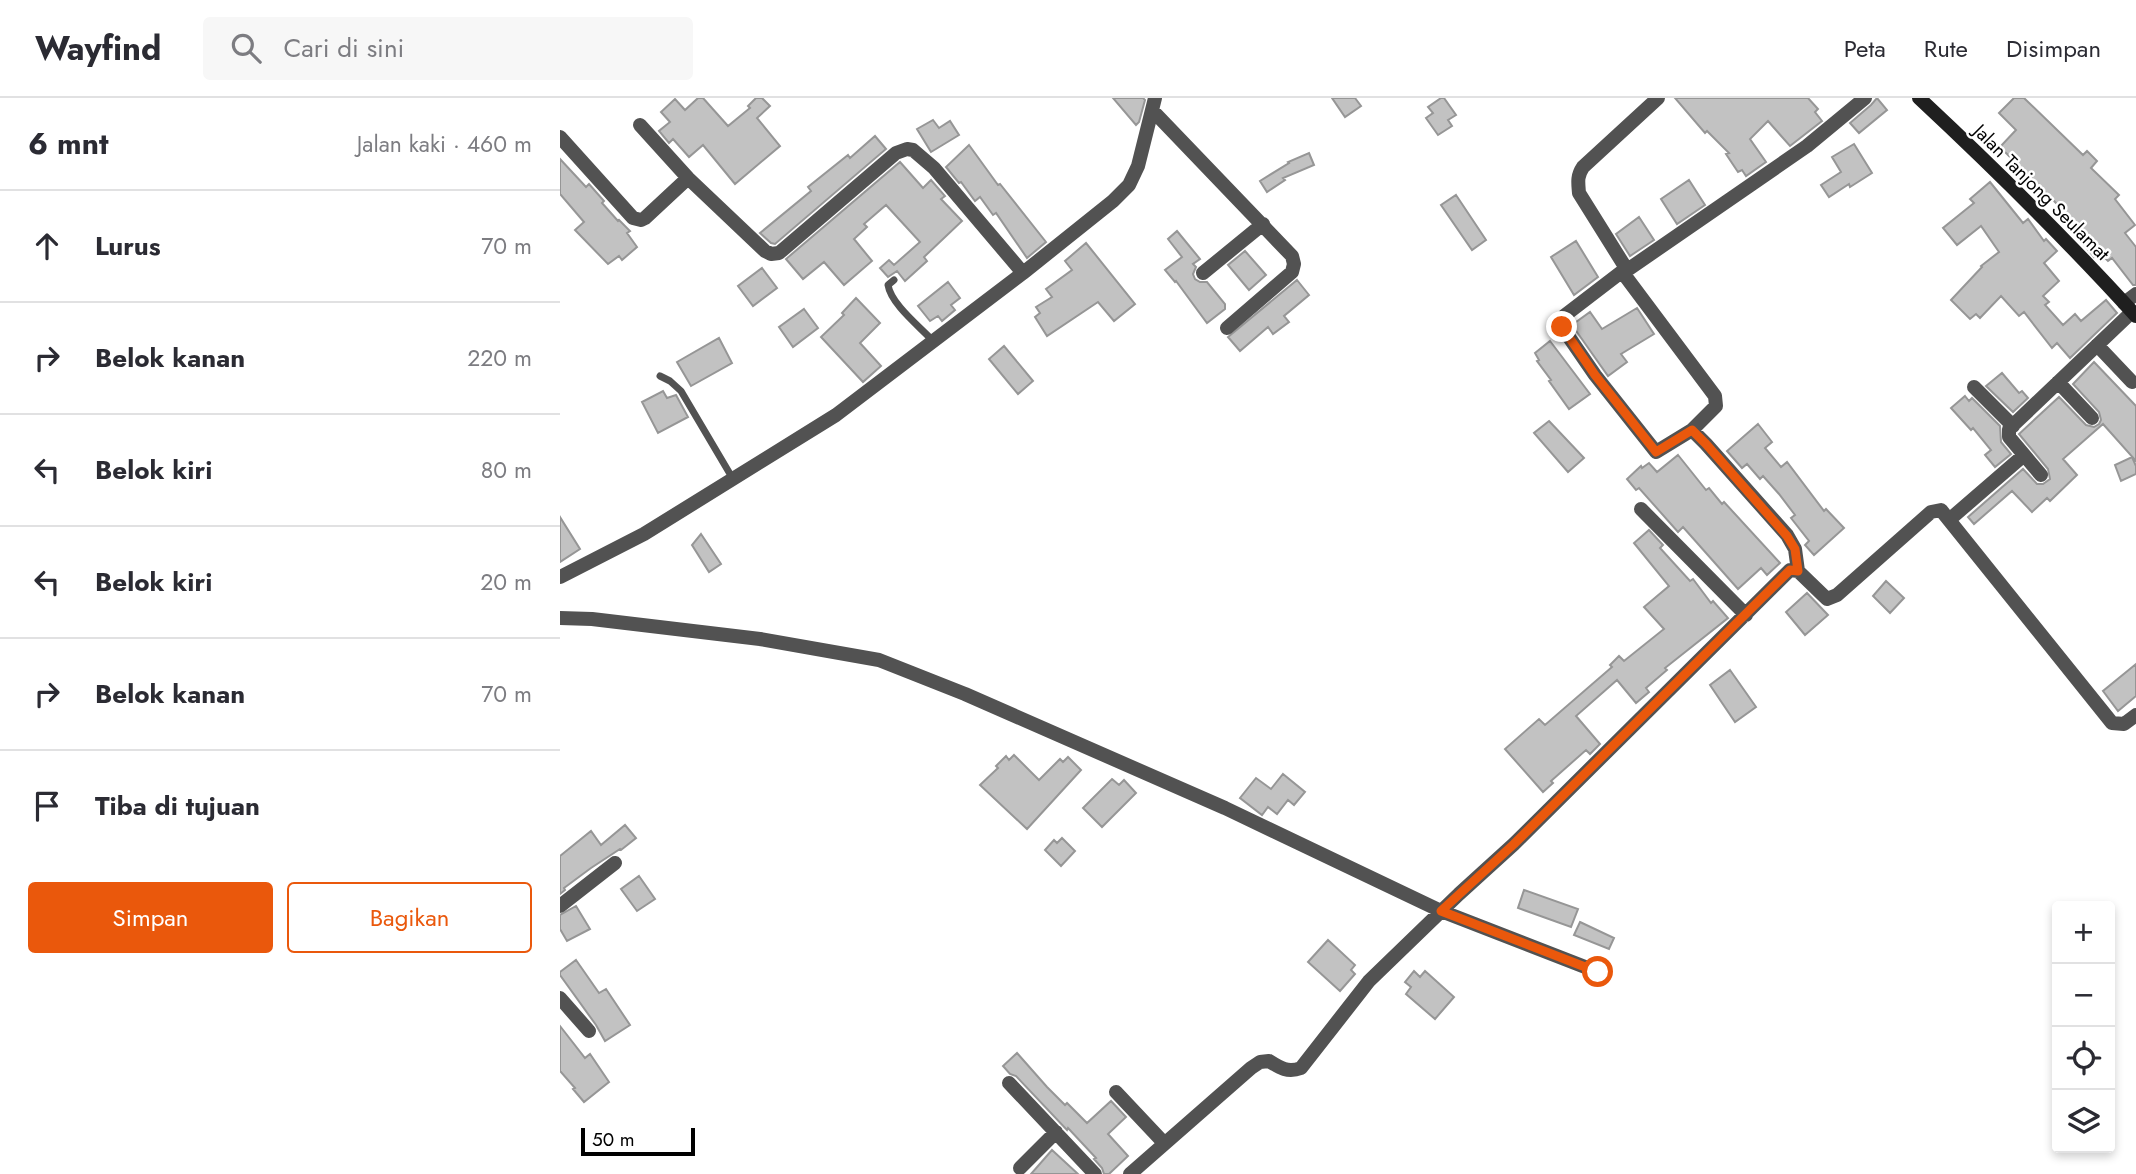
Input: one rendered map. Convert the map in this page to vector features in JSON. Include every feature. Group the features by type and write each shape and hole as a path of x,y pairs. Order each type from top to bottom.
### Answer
{"street":[{"path":"1658,98 1583,167 1577,180 1579,193 1624,265 1623,273 1715,396 1716,406 1692,430 1656,452 1595,375 1562,327 1561,321 1564,316 1623,273 1807,146 1865,98"},
{"name":"Jalan Tanjong Seulamat","path":"1919,98 2132,306"},
{"path":"1154,104 1292,256 1292,272 1227,328"},
{"path":"560,578 644,534 836,415 1023,273 1129,185 1138,166 1154,104"},
{"path":"639,125 688,178 771,254 779,253 896,153 913,150 934,168 1023,273"},
{"path":"560,137 637,220 645,218 688,178"},
{"path":"1203,273 1263,224"},
{"path":"2041,475 2009,437 2009,430 2097,345 2132,306"},
{"path":"2097,345 2133,382"},
{"path":"2058,382 2092,418"},
{"path":"1974,387 2013,426"},
{"path":"1692,430 1787,536 1795,549 1798,571"},
{"path":"1949,520 2023,456"},
{"path":"1642,509 1746,615"},
{"path":"1129,1174 1260,1062 1269,1061 1278,1068 1293,1071 1301,1068 1369,981 1514,844 1790,570 1798,571 1828,599 1838,595 1931,512 1941,510 2112,723 2124,724 2136,715"},
{"path":"560,618 592,619 760,639 879,660 965,694 1224,808 1441,911 1598,972"},
{"path":"560,906 615,863"},
{"path":"560,998 589,1031"},
{"path":"1009,1083 1095,1174"},
{"path":"1116,1092 1164,1143"},
{"path":"1020,1168 1056,1132"}],"lane":[{"path":"894,280 888,285 890,293 933,341"},
{"path":"660,376 681,391 733,480"}],"building":[{"path":"698,98 703,98 728,126 750,108 748,106 756,98 762,98 770,106 757,118 780,146 735,184 703,145 689,157 673,139 669,143 659,131 670,122 661,112 675,99 685,110"},
{"path":"1113,98 1145,100 1136,125"},
{"path":"1332,98 1355,98 1361,106 1345,117"},
{"path":"1444,98 1456,115 1448,120 1452,126 1438,135 1426,118 1433,113 1428,107"},
{"path":"1675,98 1808,98 1818,109 1815,112 1822,121 1790,146 1768,121 1750,139 1766,162 1746,176 1742,170 1738,172 1726,154 1729,153 1707,131 1705,133"},
{"path":"1877,98 1887,110 1859,133 1850,123"},
{"path":"2014,98 2024,98 2083,155 2087,151 2097,161 2091,168 2119,195 2115,199 2135,225 2125,233 2136,247 2136,285 2133,285 2112,258 2102,261 2097,254 2094,257 2084,245 2087,242 2083,237 2087,234 2000,147 2016,130 1999,113"},
{"path":"933,120 939,128 950,121 959,135 931,152 917,129"},
{"path":"875,136 886,149 775,244 760,233 811,191 808,187 848,155 850,158"},
{"path":"1854,144 1872,173 1829,197 1821,185 1841,172 1832,157"},
{"path":"969,145 998,185 1000,184 1046,242 1027,258 996,213 993,215 980,197 975,201 946,167"},
{"path":"1309,153 1314,165 1283,178 1285,180 1267,192 1260,181 1288,162"},
{"path":"560,159 586,187 589,184 604,201 602,203 630,231 627,233 637,247 622,260 619,256 608,264 575,230 584,222 560,194"},
{"path":"900,162 923,188 931,180 945,196 941,199 962,221 924,257 927,261 905,281 897,271 888,277 880,268 889,260 894,265 920,242 886,205 864,224 867,227 854,239 872,261 844,285 824,262 803,279 786,259"},
{"path":"1689,180 1705,205 1677,224 1661,199"},
{"path":"1990,182 2023,223 2028,219 2044,241 2046,239 2057,251 2044,263 2059,281 2043,296 2049,302 2045,305 2063,325 2075,314 2081,321 2106,300 2117,313 2070,358 2057,343 2052,348 2024,312 2019,316 2001,296 1980,318 1976,314 1970,319 1951,300 1981,266 1999,252 1981,226 1957,245 1943,228 1974,203 1970,199"},
{"path":"1456,195 1486,240 1472,250 1441,205"},
{"path":"1639,217 1654,240 1630,256 1616,234"},
{"path":"1177,231 1200,259 1193,264 1196,267 1193,274 1195,279 1207,282 1225,304 1225,309 1207,323 1165,270 1182,257 1168,239"},
{"path":"1576,241 1598,277 1574,295 1551,257"},
{"path":"1086,243 1135,304 1114,321 1098,302 1047,336 1035,317 1040,313 1036,307 1052,297 1046,289 1072,270 1065,261"},
{"path":"1245,251 1266,275 1249,290 1228,265"},
{"path":"762,268 777,288 753,306 738,286"},
{"path":"1297,280 1309,295 1284,316 1289,322 1273,334 1268,327 1240,351 1228,337"},
{"path":"948,282 960,298 951,305 955,310 942,321 938,316 930,321 918,306"},
{"path":"856,298 880,323 860,343 881,366 863,382 821,337 844,315 842,313"},
{"path":"1637,308 1654,334 1621,354 1627,362 1608,376 1572,325 1590,312 1602,329"},
{"path":"804,309 818,328 793,347 779,327"},
{"path":"719,338 732,363 691,386 677,362"},
{"path":"1550,341 1590,394 1569,409 1537,361 1539,360 1535,353"},
{"path":"1004,346 1033,381 1018,394 989,359"},
{"path":"2094,362 2136,406 2136,461 2103,424 2063,459 2077,475 2050,501 2047,498 2032,512 2012,491 1974,524 1968,517 2023,469 2037,484 2043,484 2050,479 2048,469 2019,434 2059,397 2086,425 2094,427 2099,424 2099,412 2073,384"},
{"path":"2002,373 2019,393 2022,391 2028,398 2013,412 1986,386"},
{"path":"663,391 667,398 676,395 688,417 658,433 642,402"},
{"path":"1965,396 1969,401 1972,398 2000,426 2001,442 2011,454 1995,467 1985,455 1991,450 1973,428 1971,430 1951,408"},
{"path":"1549,421 1584,458 1568,472 1534,433"},
{"path":"1758,424 1772,442 1765,448 1781,467 1787,462 1824,511 1826,509 1844,528 1814,555 1805,545 1809,541 1791,518 1795,515 1779,494 1763,476 1760,479 1747,464 1742,468 1727,451"},
{"path":"1678,455 1706,490 1709,488 1722,504 1724,502 1780,563 1767,575 1761,568 1738,589 1683,527 1678,532 1639,488 1636,490 1627,479 1641,466 1642,468 1649,463 1657,472"},
{"path":"2132,457 2136,474 2121,481 2115,465"},
{"path":"560,517 580,549 560,562"},
{"path":"1649,530 1663,545 1660,548 1728,618 1665,668 1667,670 1646,688 1649,692 1636,703 1617,680 1576,716 1600,744 1590,754 1586,750 1551,781 1553,783 1543,792 1505,749 1539,719 1545,725 1612,667 1610,665 1619,656 1624,661 1664,629 1644,607 1669,586 1634,543"},
{"path":"701,534 721,564 709,572 692,545"},
{"path":"1886,581 1904,598 1890,613 1873,596"},
{"path":"1807,593 1828,615 1805,635 1786,612"},
{"path":"2136,664 2136,696 2118,711 2103,691"},
{"path":"1730,670 1756,707 1735,722 1710,685"},
{"path":"1014,755 1039,780 1060,759 1063,762 1068,757 1081,770 1027,829 980,785 1006,756 1009,760"},
{"path":"1283,774 1305,792 1294,805 1288,800 1277,814 1268,807 1262,815 1240,798 1256,778 1271,789"},
{"path":"1112,779 1119,785 1124,780 1136,793 1102,827 1083,808"},
{"path":"625,825 636,838 591,868 560,894 560,856 591,831 601,845"},
{"path":"1062,838 1075,851 1061,866 1045,850 1054,840 1057,843"},
{"path":"639,876 655,899 637,911 621,889"},
{"path":"1524,890 1578,909 1571,927 1518,908"},
{"path":"576,906 590,929 567,941 560,929 560,915"},
{"path":"1580,922 1614,938 1609,949 1574,935"},
{"path":"1328,940 1355,965 1351,970 1355,974 1340,991 1308,962"},
{"path":"576,960 599,993 606,989 630,1025 605,1041 560,975 560,972"},
{"path":"1414,971 1420,977 1425,971 1454,997 1435,1019 1406,994 1411,987 1405,982"},
{"path":"560,1026 585,1058 590,1054 609,1082 584,1102 560,1071"},
{"path":"1017,1053 1065,1105 1067,1103 1087,1123 1111,1101 1126,1117 1108,1134 1128,1156 1109,1174 1104,1174 1094,1159 1096,1158 1068,1128 1067,1130 1016,1076 1003,1066"},
{"path":"1052,1150 1078,1174 1031,1174"}],"route":[{"path":"1562,327 1595,375 1656,452 1692,430 1706,444 1787,536 1795,549 1798,571 1790,570 1514,844 1441,911 1598,972"}]}
